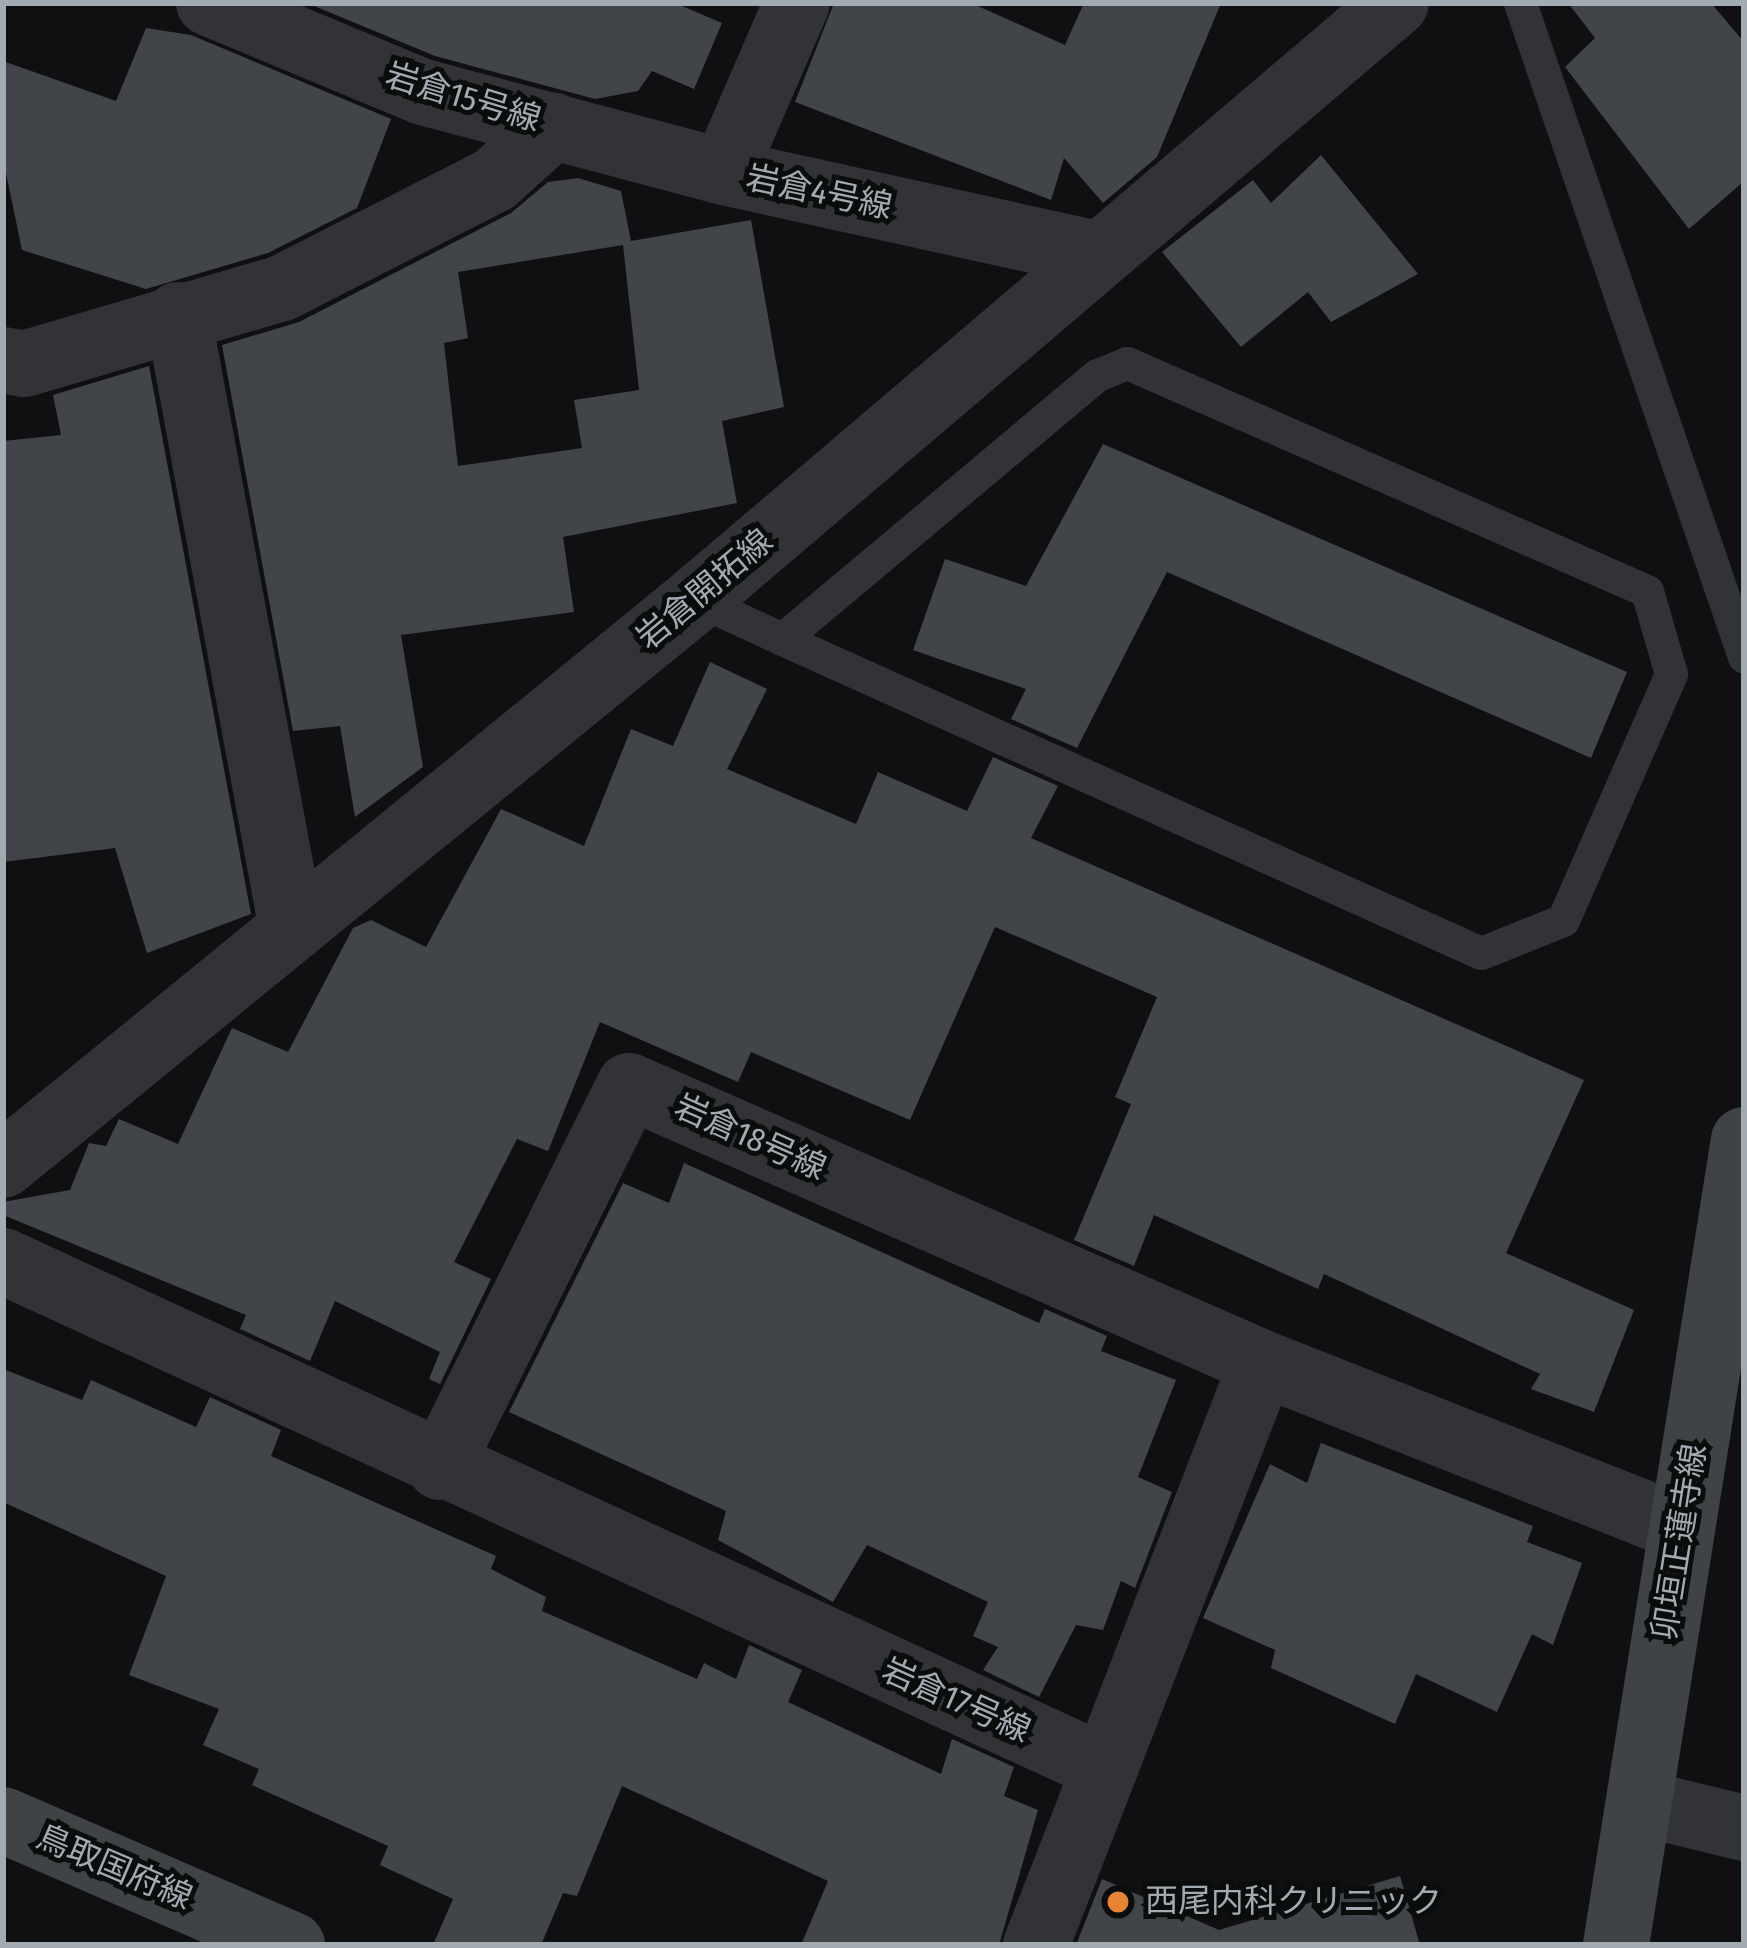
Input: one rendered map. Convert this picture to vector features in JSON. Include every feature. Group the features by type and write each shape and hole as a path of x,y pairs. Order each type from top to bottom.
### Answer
{"main road":[{"name":"卯垣正蓮寺線","path":"1616,1945 1744,1140"},
{"name":"鳥取国府線","path":"3,1820 292,1945"}],"street":[{"name":"岩倉4号線","path":"797,3 724,172 1092,253"},
{"name":"岩倉開拓線","path":"3,1165 696,599 1092,253 1396,3"},
{"name":"岩倉15号線","path":"236,8 424,92 724,172"},
{"path":"3,360 24,364 282,288 494,180 554,127"},
{"path":"178,315 292,929"},
{"name":"岩倉18号線","path":"440,1468 629,1086 1262,1363"},
{"name":"岩倉17号線","path":"3,1262 440,1468 1105,1768"},
{"path":"1036,1945 1262,1363 1681,1528"},
{"path":"1641,1802 1744,1828"}],"lane":[{"path":"1520,3 1744,657"},
{"path":"696,599 782,639 1481,953 1563,920 1671,674 1647,591 1127,363 1097,375 782,639"}],"building":[{"path":"307,3 675,3 722,23 694,89 652,71 638,91 595,99 435,56"},
{"path":"834,3 971,3 1065,45 1084,3 1221,3 1157,157 1103,203 1064,158 1051,200 795,102"},
{"path":"1568,3 1711,3 1744,42 1744,181 1689,229 1565,67 1595,38"},
{"path":"146,28 191,35 391,119 357,208 268,253 146,289 22,250 3,159 3,61 116,101"},
{"path":"1321,155 1418,274 1331,322 1308,292 1241,347 1162,252 1253,180 1271,203"},
{"path":"578,178 621,191 631,241 751,220 784,407 722,421 737,503 563,537 574,612 401,635 423,767 355,817 340,726 293,731 222,345 299,322 511,213 548,182","holes":["623,245 639,390 574,400 582,448 458,466 444,343 468,338 458,272"]},
{"path":"149,366 251,914 147,953 115,848 3,862 3,441 61,435 53,395"},
{"path":"1103,444 1627,672 1591,758 1167,572 1077,748 1011,719 1026,689 913,650 945,559 1026,586"},
{"path":"710,662 767,689 727,769 856,824 878,772 967,811 993,757 1058,786 1031,838 1584,1080 1506,1253 1634,1310 1594,1412 1531,1389 1540,1374 1324,1274 1318,1289 1154,1215 1134,1266 1074,1240 1131,1104 1115,1097 1157,997 995,927 910,1120 751,1052 738,1082 600,1022 548,1151 517,1139 454,1262 491,1279 440,1384 429,1379 440,1352 335,1301 310,1361 240,1329 246,1315 3,1215 3,1202 70,1190 89,1143 106,1146 119,1119 178,1144 232,1028 288,1052 353,928 371,920 426,947 501,809 584,846 631,729 673,746"},
{"path":"684,1163 1039,1323 1045,1309 1107,1336 1101,1351 1176,1380 1138,1477 1172,1492 1135,1588 1121,1581 1103,1630 1076,1625 1039,1697 983,1670 998,1647 973,1636 988,1602 867,1545 833,1602 718,1540 726,1511 509,1412 623,1183 669,1203"},
{"path":"3,1369 82,1400 91,1380 196,1427 210,1397 281,1430 271,1456 496,1556 491,1569 546,1597 542,1611 697,1679 704,1663 736,1679 749,1645 802,1670 788,1702 941,1774 952,1739 1014,1767 1004,1796 1038,1810 999,1945 801,1945 828,1881 622,1786 577,1896 563,1893 541,1945 433,1945 453,1899 380,1865 388,1846 252,1785 259,1769 203,1745 219,1709 129,1675 166,1576 3,1502"},
{"path":"1321,1443 1533,1526 1527,1542 1582,1563 1553,1645 1532,1634 1497,1712 1416,1674 1395,1724 1271,1668 1275,1650 1203,1618 1270,1464 1307,1483"},
{"path":"1400,1876 1420,1945 1076,1945 1102,1879 1219,1930"}],"place":[{"name":"西尾内科クリニック","path":"1118,1902"}]}
